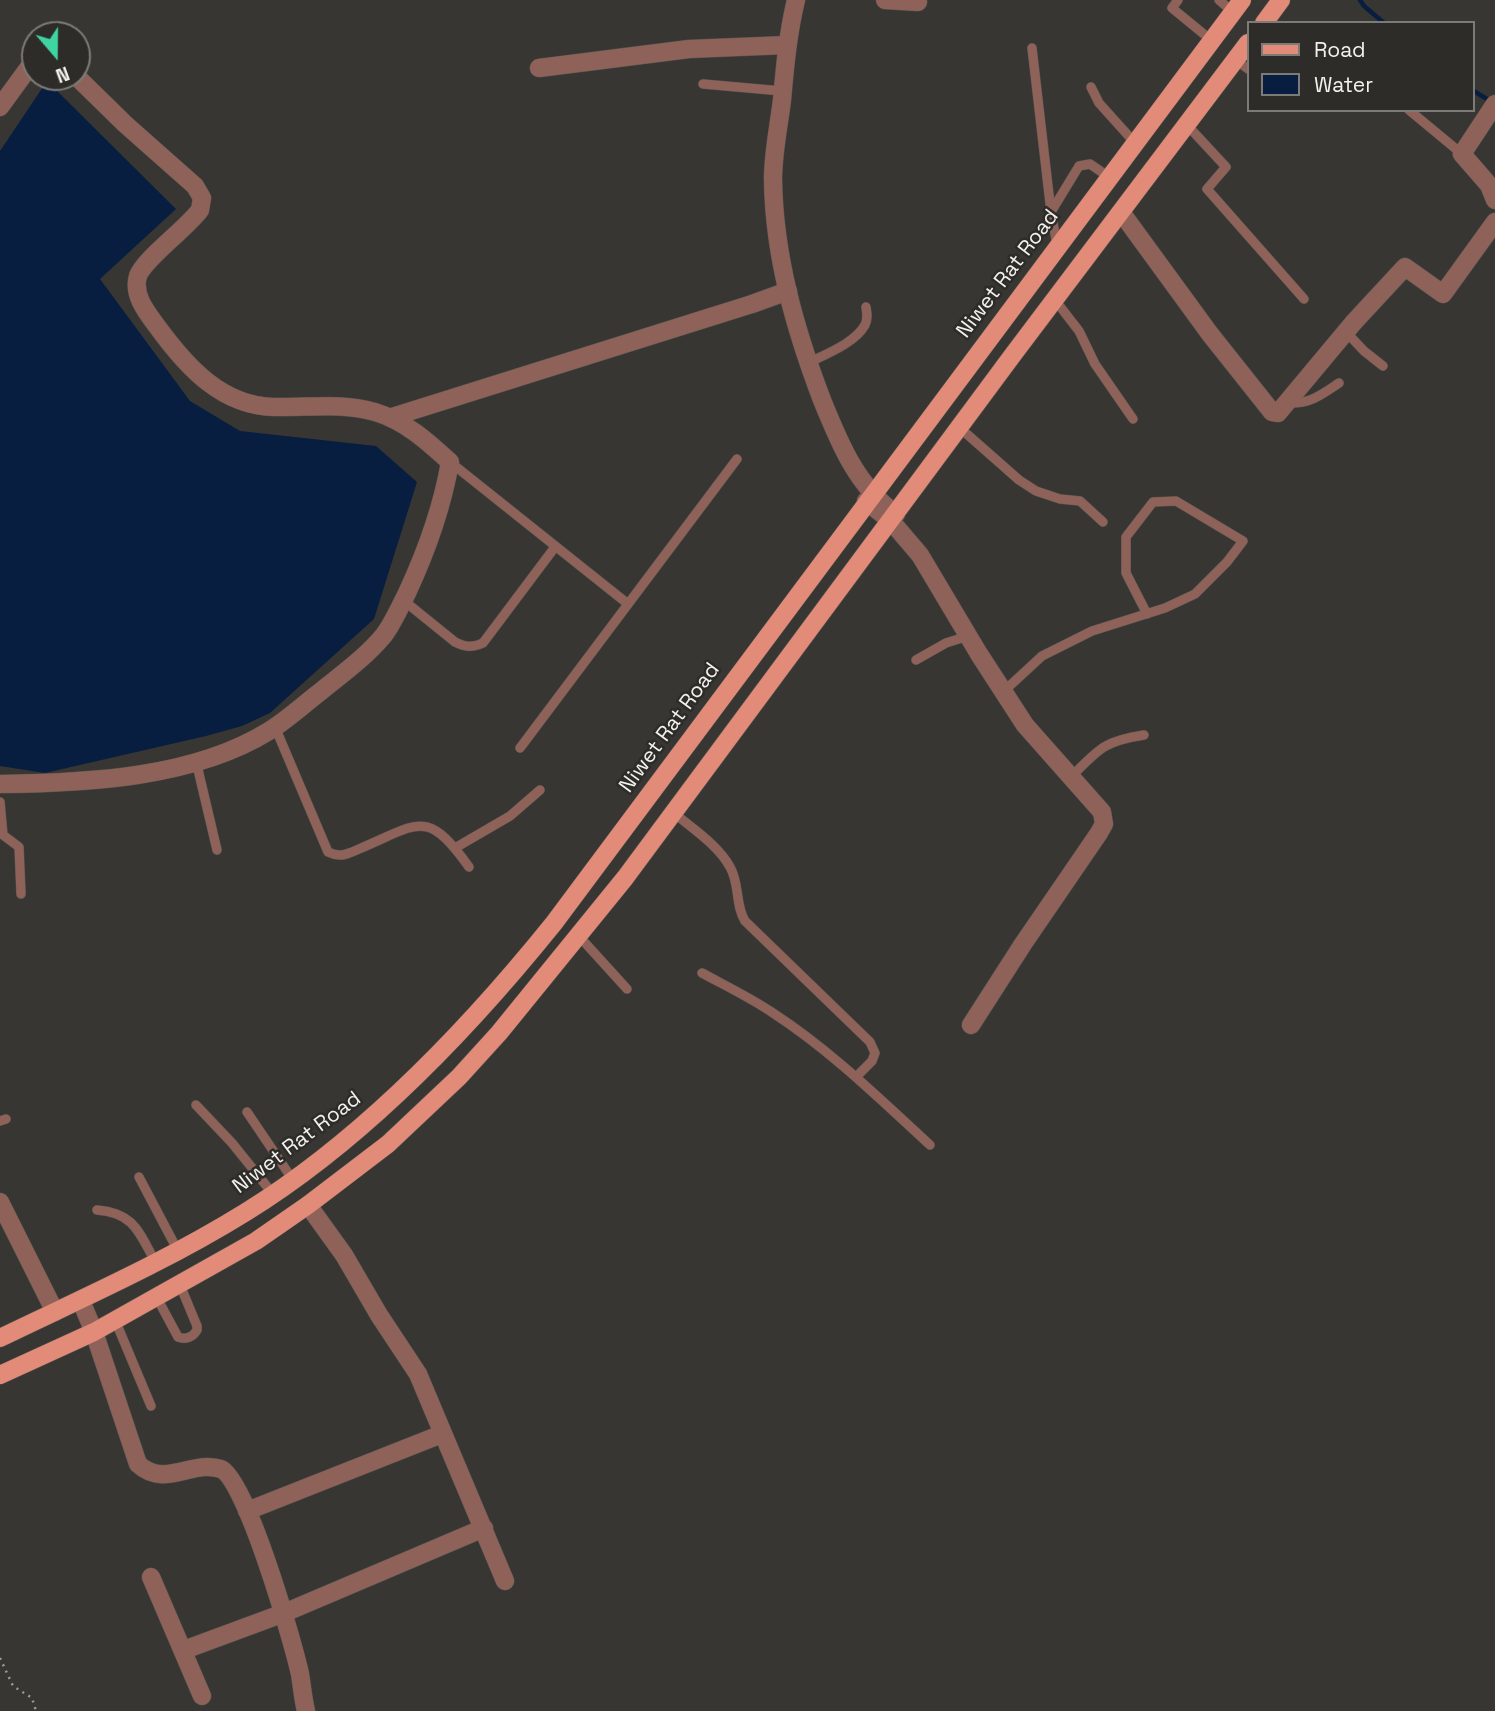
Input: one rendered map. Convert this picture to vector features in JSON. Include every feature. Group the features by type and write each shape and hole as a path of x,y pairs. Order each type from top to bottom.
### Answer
{"main road":[{"path":"1265,21 1281,0"},
{"name":"Niwet Rat Road","path":"0,1338 156,1263 246,1212 293,1180 377,1111 424,1068 509,979 1238,6"},
{"path":"0,1375 94,1332 256,1241 388,1143 445,1091 499,1033 579,936 674,813 1012,356 1187,125 1242,64"}],"street":[{"path":"796,0 782,91 773,177 779,244 795,324 808,363 839,443 869,498 893,517 920,555 1025,725 1102,812 1104,824 971,1025"},
{"path":"886,0 918,2"},
{"path":"539,68 689,49 788,45"},
{"path":"0,107 21,78"},
{"path":"0,783 95,780 162,771 251,741 275,727 351,667 386,632 428,547 450,462 421,436 392,417 342,405 260,405 216,389 195,372 161,332 143,305 137,284 145,264 170,243 200,210 200,192 91,91"},
{"path":"1495,104 1462,154 1489,185 1495,200"},
{"path":"1121,212 1210,334 1272,412 1278,413 1405,267 1443,294 1495,222"},
{"path":"392,417 788,291"},
{"path":"0,1202 55,1312"},
{"path":"308,1205 344,1255 418,1374 505,1581"},
{"path":"81,1301 138,1464 147,1473 160,1475 211,1467 230,1476 247,1511 284,1613 300,1673 302,1709"},
{"path":"247,1511 442,1434"},
{"path":"184,1650 284,1613 484,1528"},
{"path":"151,1577 202,1696"}],"lane":[{"path":"1178,0 1172,8 1211,40"},
{"path":"1219,0 1238,6"},
{"path":"1032,48 1057,246"},
{"path":"703,84 782,91"},
{"path":"1091,87 1099,103 1135,143"},
{"path":"1411,112 1462,154"},
{"path":"1187,125 1226,167 1207,189 1304,299"},
{"path":"1051,212 1079,166 1090,164 1109,177"},
{"path":"1055,300 1079,331 1095,364 1133,419"},
{"path":"808,363 846,343 865,326 866,307"},
{"path":"1347,333 1383,366"},
{"path":"1288,403 1303,404 1339,383"},
{"path":"960,428 1019,480 1036,491 1060,499 1080,501 1103,522"},
{"path":"520,748 737,459"},
{"path":"450,462 628,604"},
{"path":"1003,692 1042,656 1092,631 1147,614 1195,594 1227,562 1243,541 1176,500 1153,502 1126,537 1126,573 1147,614"},
{"path":"403,600 455,642 469,647 476,646 483,643 555,547"},
{"path":"916,660 946,643 968,636"},
{"path":"275,727 328,852 340,856 424,824 455,848 469,867"},
{"path":"1072,776 1100,748 1123,739 1144,736"},
{"path":"196,761 217,850"},
{"path":"455,848 510,816 540,790"},
{"path":"0,802 3,835 19,847 21,894"},
{"path":"674,813 710,843 730,867 744,921 870,1042 874,1053 872,1061 856,1077"},
{"path":"579,936 627,989"},
{"path":"702,973 772,1012 856,1077 930,1145"},
{"path":"196,1105 232,1143 273,1194"},
{"path":"247,1112 293,1180"},
{"path":"139,1177 178,1251"},
{"path":"97,1210 119,1213 129,1219 156,1263"},
{"path":"157,1298 178,1337 190,1337 197,1330 197,1326 180,1285"},
{"path":"115,1320 151,1406"}],"path":[{"path":"0,1658 13,1686 32,1698 36,1711"}],"water":[{"path":"40,91 57,91 176,209 100,279 190,401 240,431 376,446 417,482 374,619 270,713 242,726 45,773 0,766 0,151"}],"waterway":[{"path":"1360,0 1382,21"},
{"path":"1474,91 1487,99"}]}
